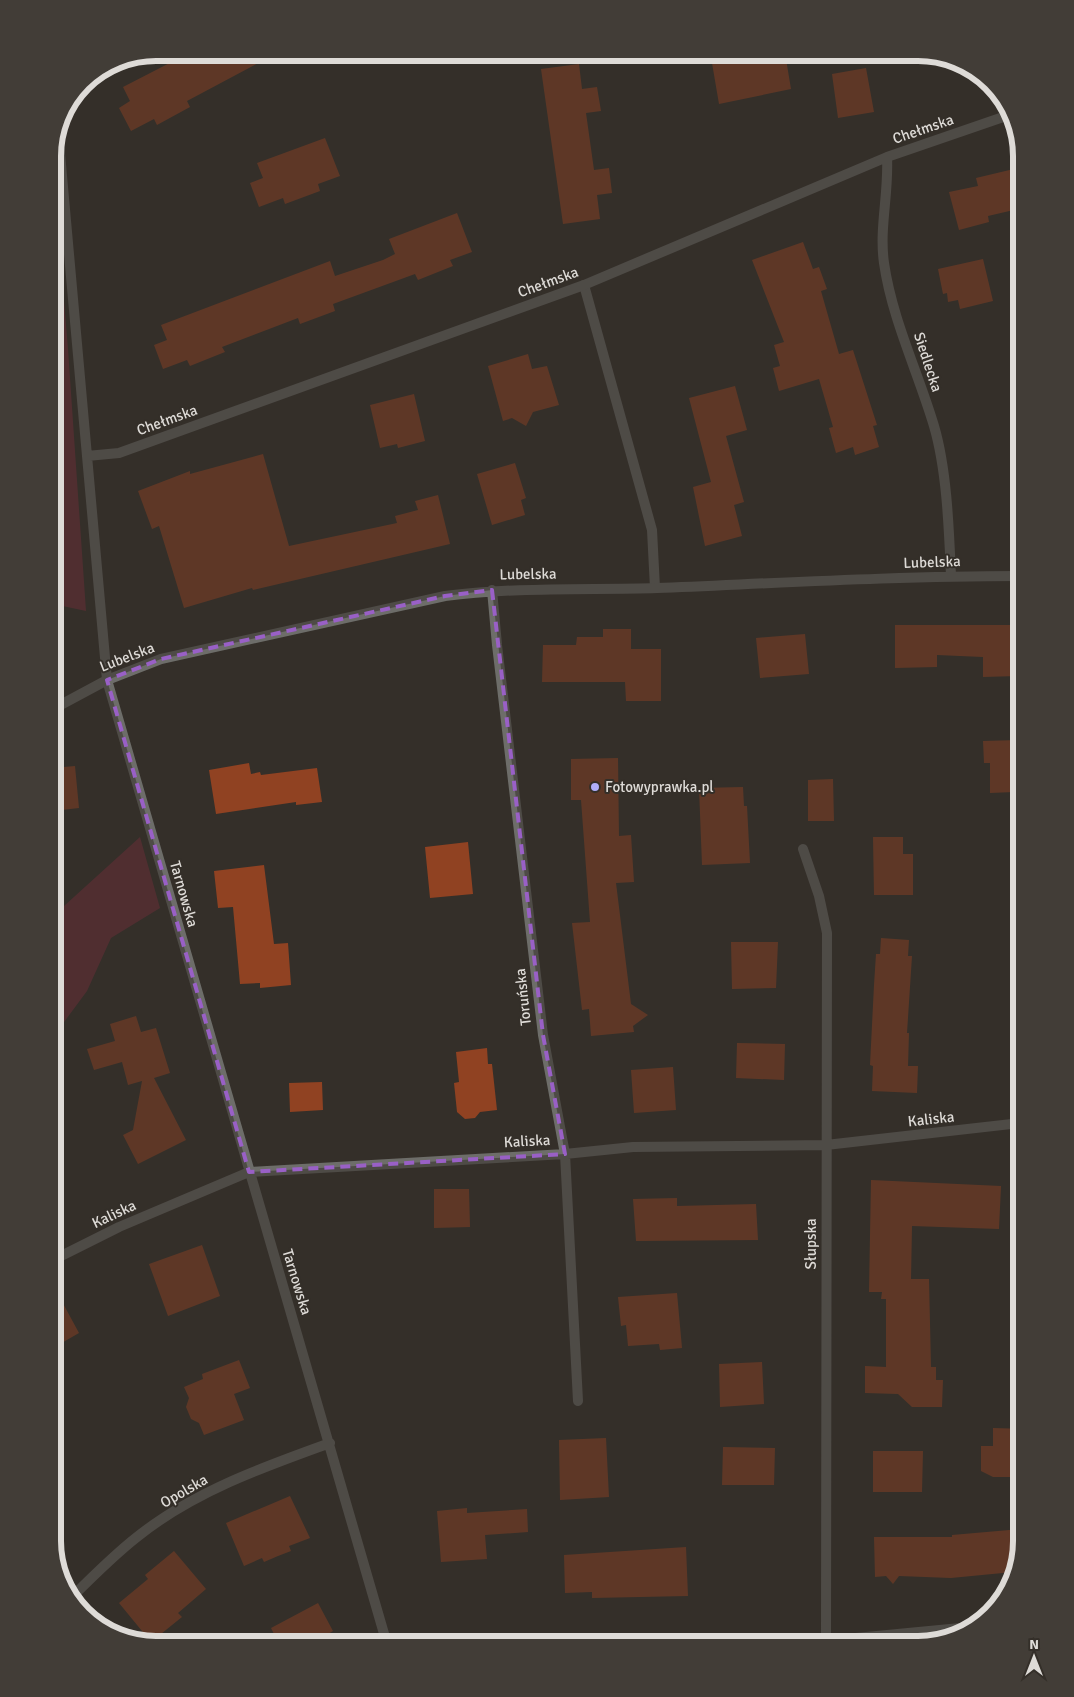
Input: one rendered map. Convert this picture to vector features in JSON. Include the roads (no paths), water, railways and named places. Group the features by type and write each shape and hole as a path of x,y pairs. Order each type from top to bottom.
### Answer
{"street":[{"name":"Chełmska","path":"87,456 119,453 584,285 887,157 1004,117"},
{"name":"Siedlecka","path":"887,157 889,178 883,233 884,262 891,297 934,426 940,450 950,545 951,576"},
{"name":"Tarnowska","path":"61,165 107,680 385,1636"},
{"path":"584,285 652,530 655,588"},
{"name":"Lubelska","path":"61,705 107,680 171,657 445,596 492,590 655,588 951,576 1013,576"},
{"name":"Toruńska","path":"492,590 543,1035 565,1154 578,1401"},
{"name":"Słupska","path":"803,849 819,896 827,933 826,1636"},
{"name":"Kaliska","path":"61,1256 119,1227 249,1172 565,1154 633,1147 826,1145 1013,1124"},
{"name":"Opolska","path":"77,1592 138,1536 199,1497 263,1467 330,1443"},
{"path":"878,1636 955,1629"}],"place":[{"name":"Fotowyprawka.pl","path":"595,787"}]}
